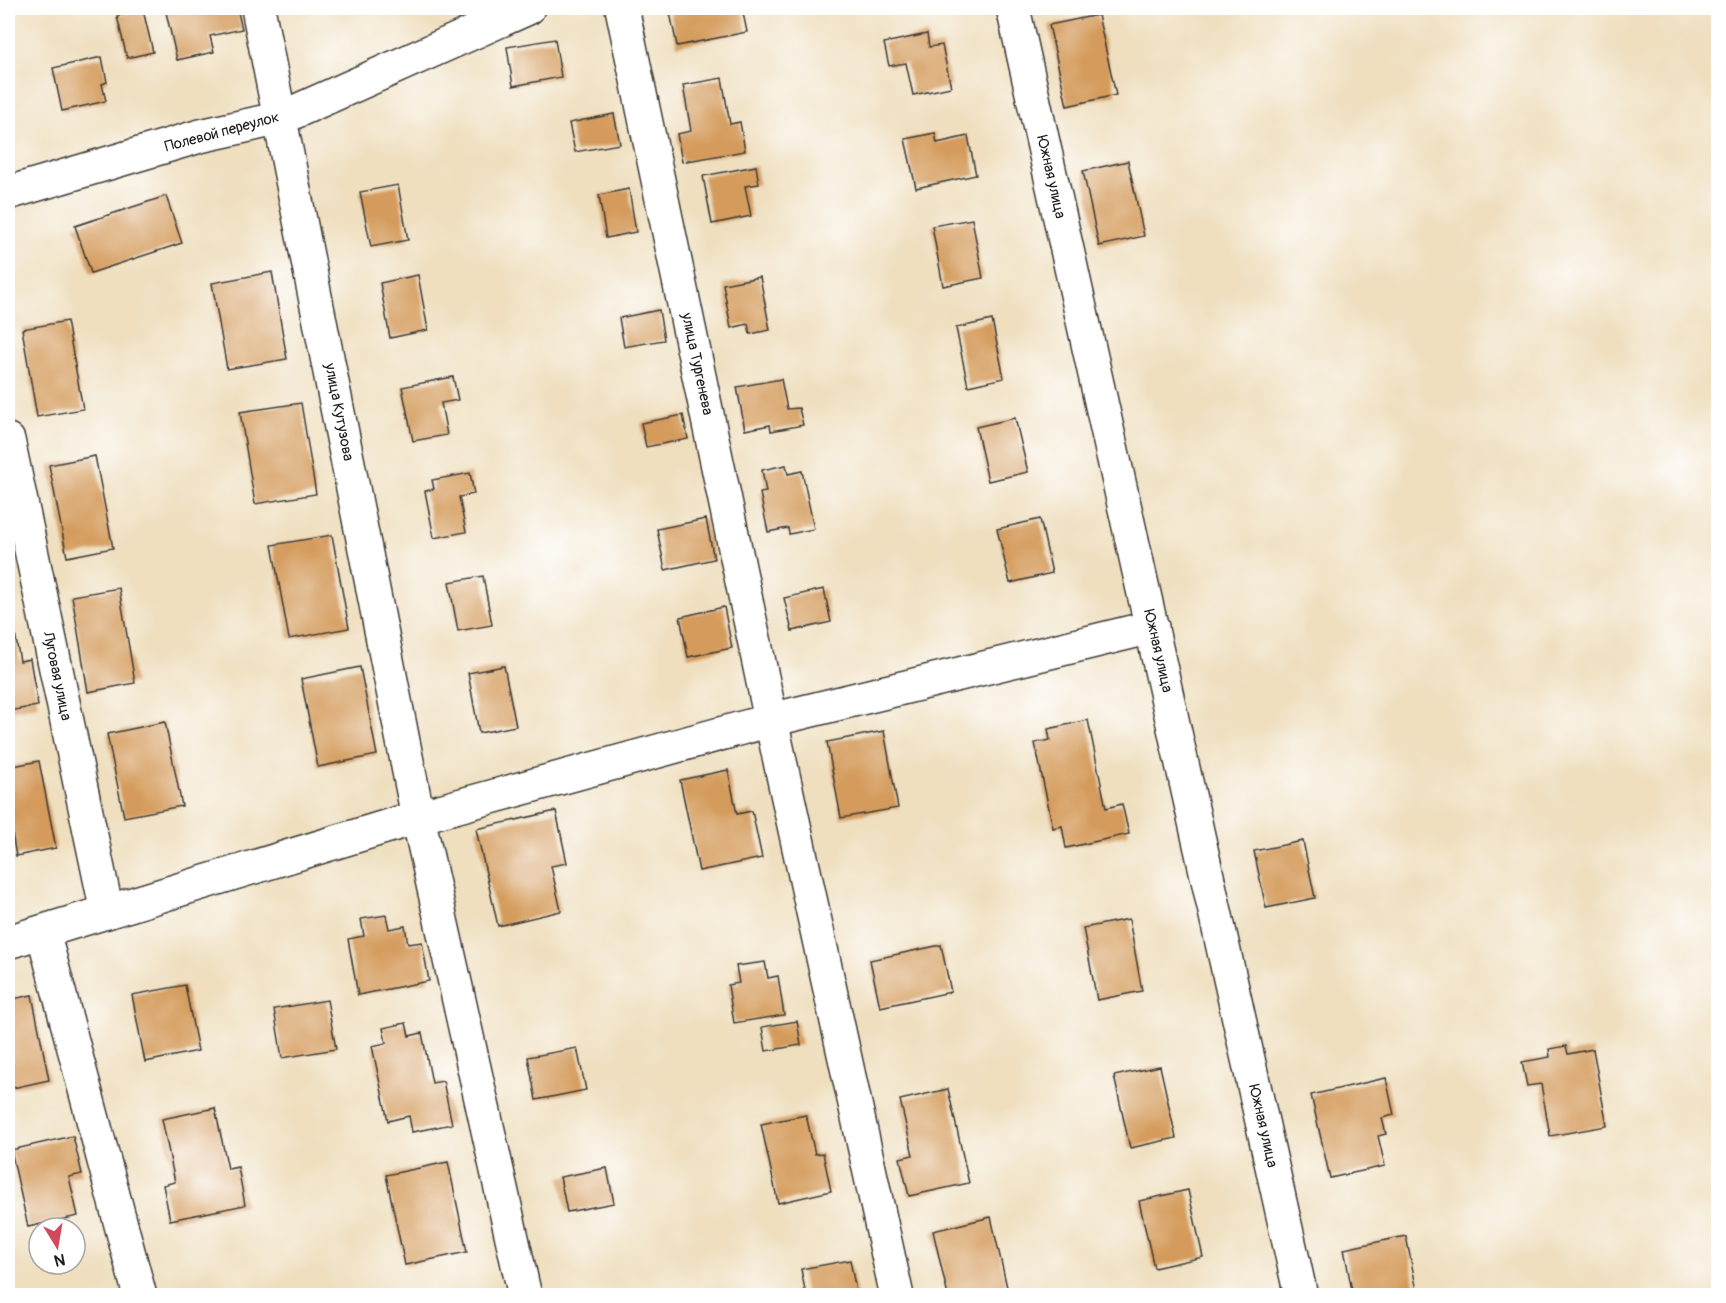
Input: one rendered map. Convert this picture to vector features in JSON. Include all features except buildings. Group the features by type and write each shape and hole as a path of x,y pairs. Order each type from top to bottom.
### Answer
{"street":[{"name":"улица Кутузова","path":"258,8 418,817 525,1296"},
{"name":"Полевой переулок","path":"8,193 200,136 281,118 528,8"},
{"name":"улица Тургенева","path":"622,8 771,720 897,1296"},
{"name":"Южная улица","path":"1013,8 1301,1296"},
{"name":"Луговая улица","path":"8,440 107,912"},
{"path":"8,942 418,817 771,720 1152,627"},
{"path":"43,932 140,1296"}]}
